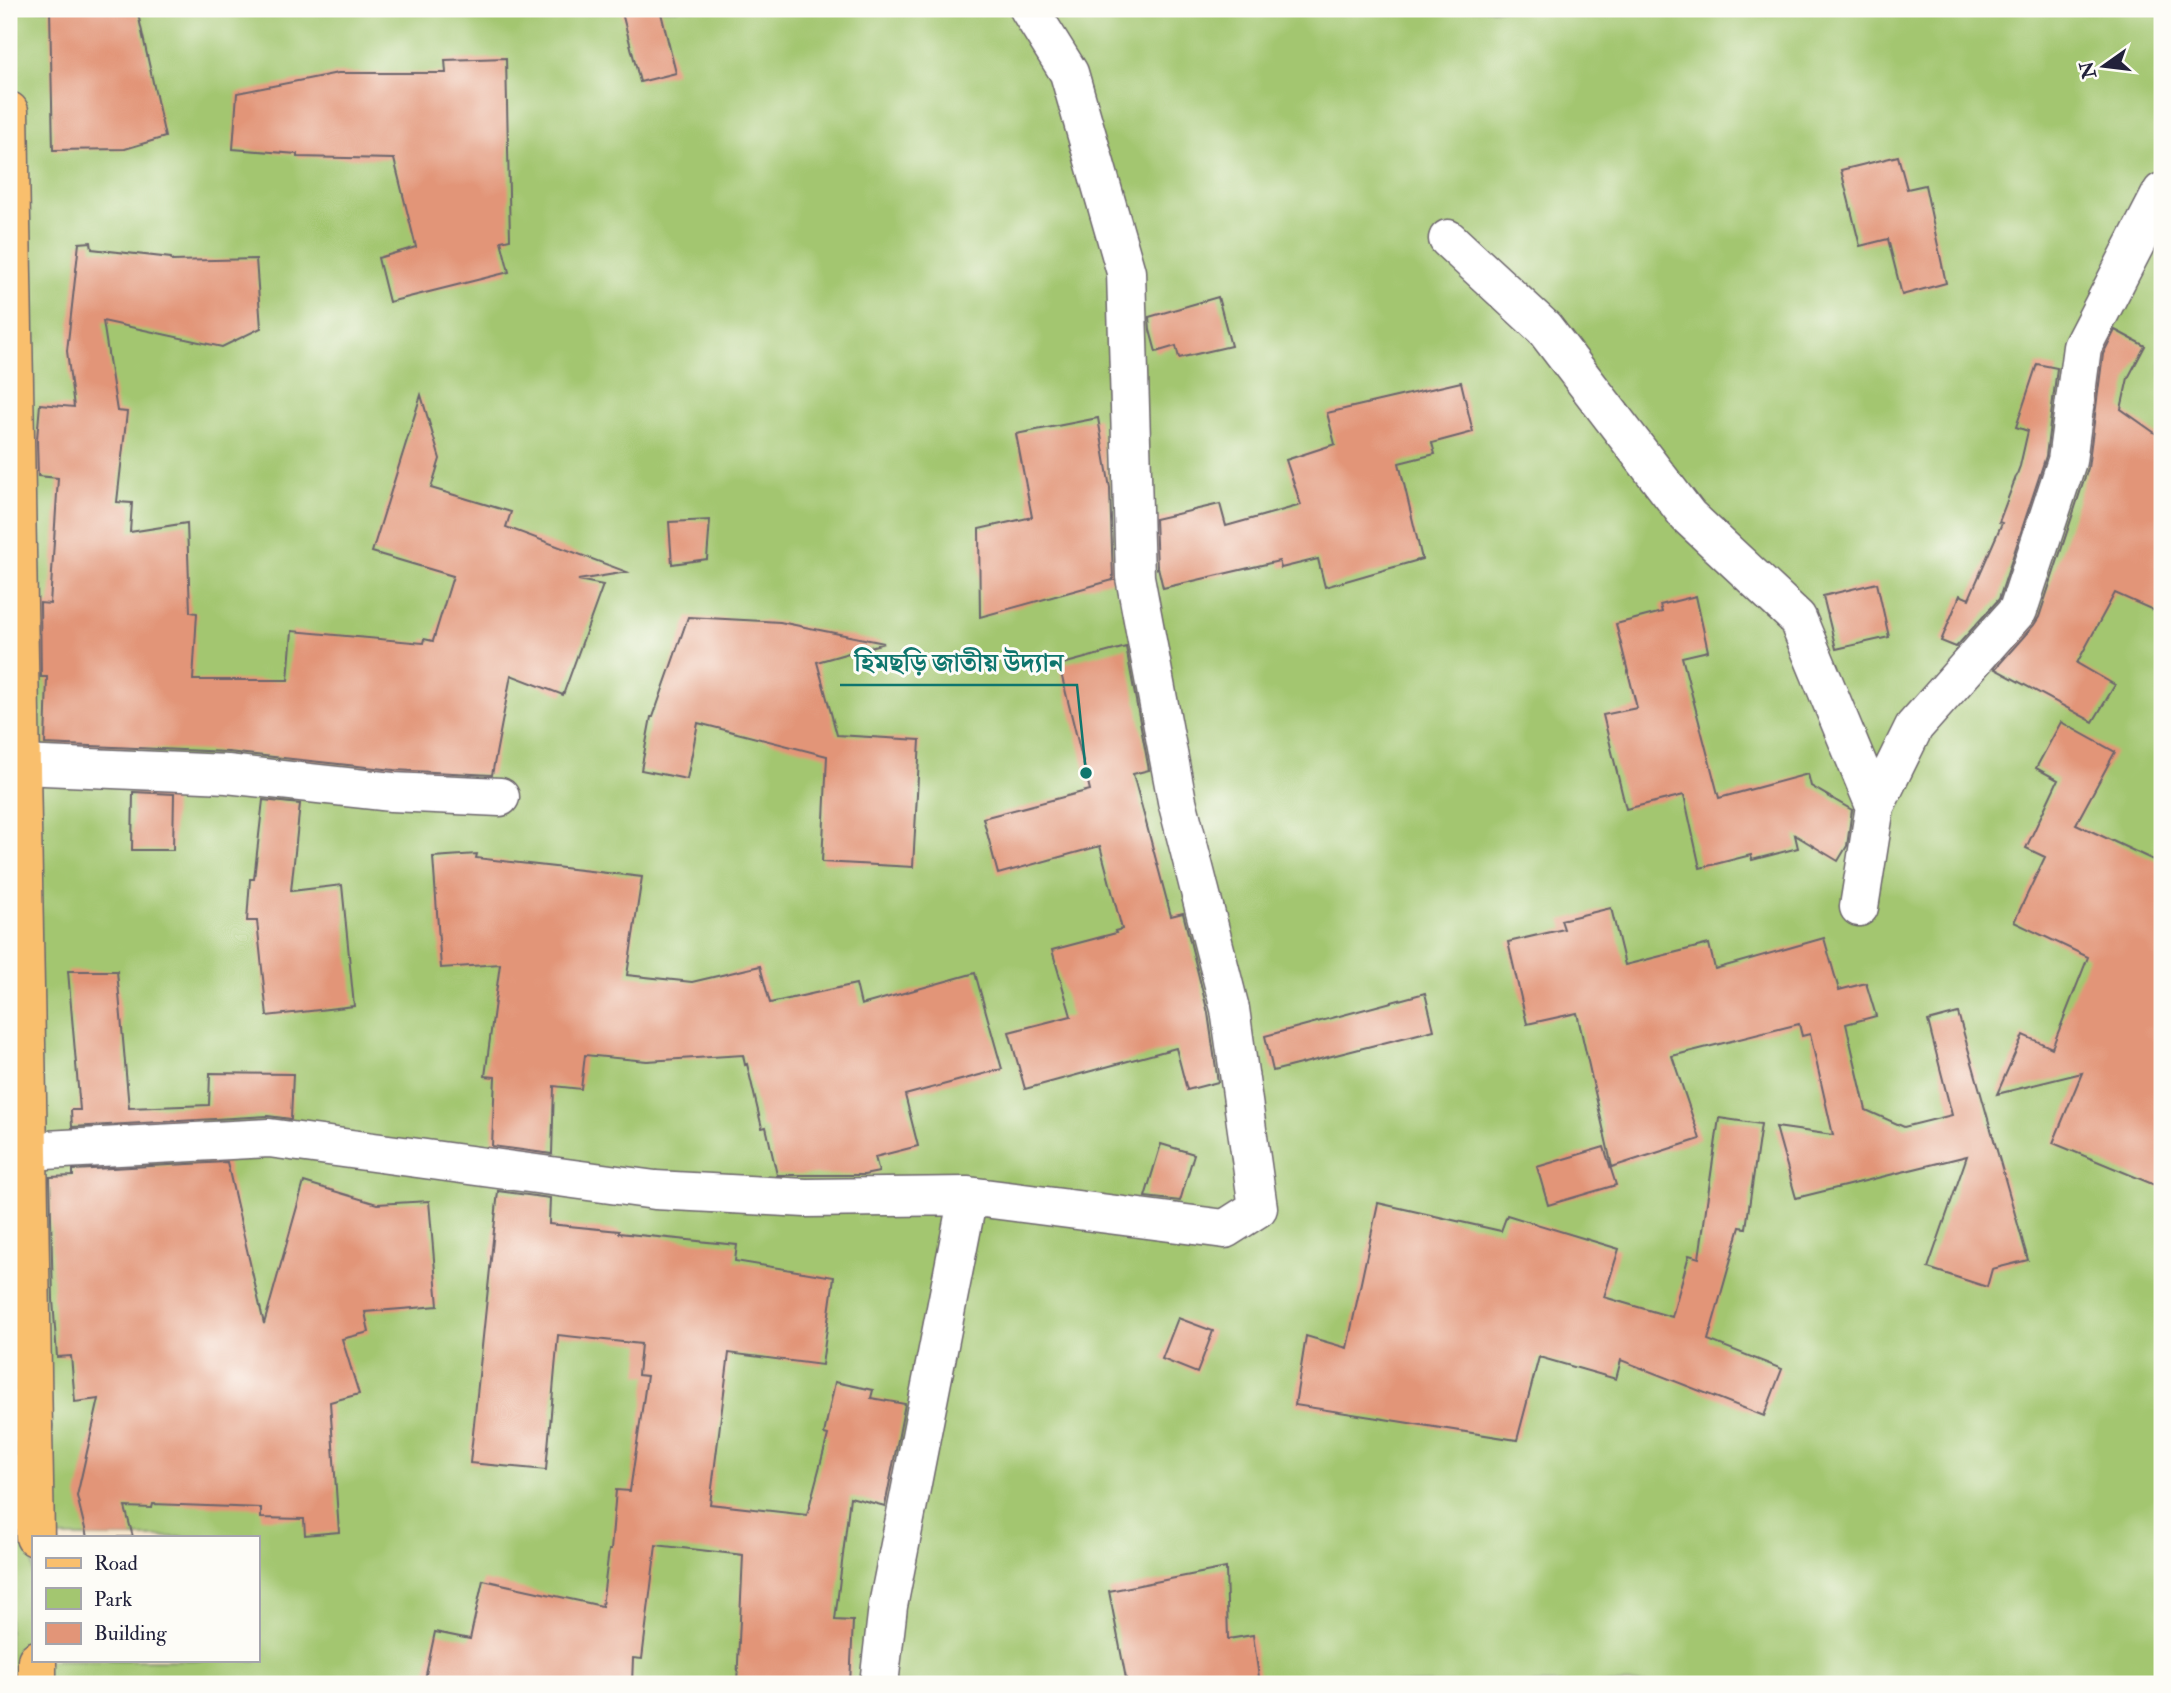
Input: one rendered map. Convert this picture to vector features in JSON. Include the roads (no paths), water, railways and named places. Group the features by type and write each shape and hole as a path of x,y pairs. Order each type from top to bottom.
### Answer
{"main road":[{"path":"9,111 21,765 18,1094 27,1151 21,1422 35,1536"},
{"path":"37,1662 37,1684"}],"street":[{"path":"27,1151 269,1138 655,1190 806,1198 968,1196 1225,1229 1258,1208 1230,1009 1177,801 1135,577 1126,272 1069,73 1029,9"},
{"path":"1859,907 1875,806 1914,727 2018,610 2067,461 2082,347 2162,192"},
{"path":"1448,239 1544,328 1688,516 1797,618 1875,806"},
{"path":"21,765 227,774 392,792 500,797"},
{"path":"879,1684 888,1606 968,1196"}],"place":[{"name":"হিমছড়ি জাতীয় উদ্যান","path":"1086,773"}]}
